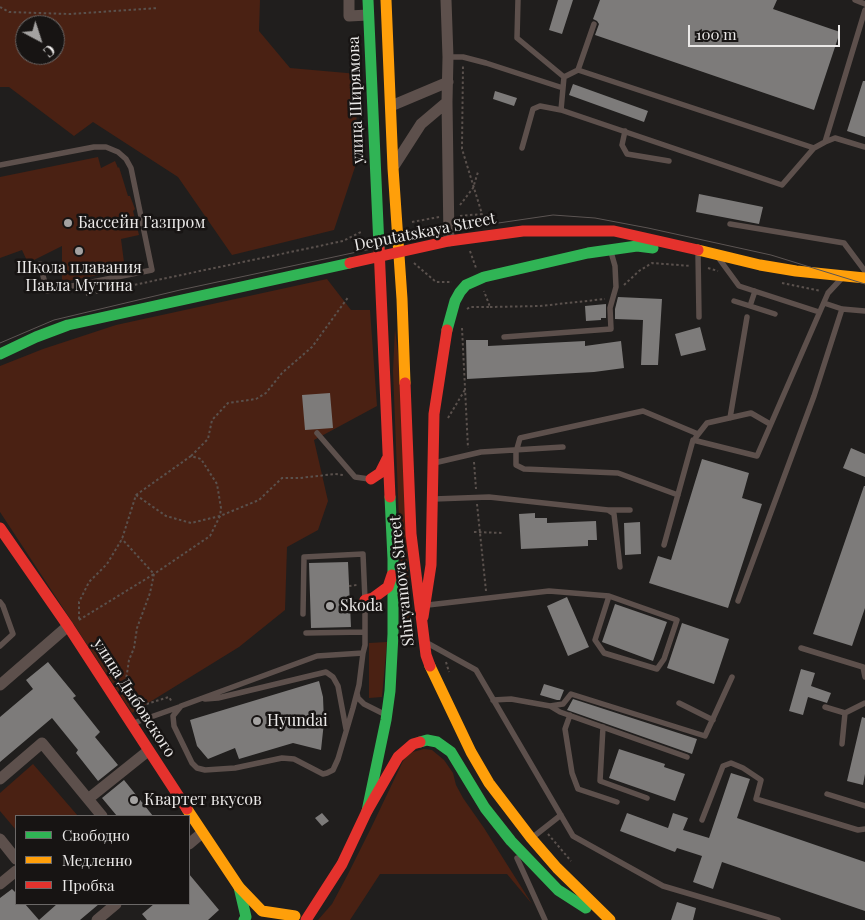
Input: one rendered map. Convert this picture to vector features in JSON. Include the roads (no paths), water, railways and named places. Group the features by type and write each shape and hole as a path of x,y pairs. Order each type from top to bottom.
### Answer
{"main road":[{"name":"улица Ширямова","path":"368,0 382,301 387,459 393,559"},
{"path":"386,0 393,168"},
{"path":"373,130 392,129"},
{"name":"Shiryamova Street","path":"393,168 402,299 412,534 421,627 429,665 471,752 489,783 531,838 557,868 610,920"},
{"path":"536,230 563,235 568,238 569,248 556,262"},
{"name":"Deputatskaya Street","path":"0,354 52,331 92,319 450,241 497,233 536,230 614,231 698,252"},
{"path":"421,627 431,565 434,414 444,343 455,301 462,289 470,283 482,285 588,253 637,246 698,252 796,271 865,278"},
{"path":"378,483 380,473 387,459"},
{"name":"улица Дыбовского","path":"0,528 4,543 71,625 148,751 240,887 262,911 297,919"},
{"path":"365,600 373,598 388,587 392,576 393,559"},
{"path":"367,811 386,720 390,691 393,634 393,559"},
{"path":"297,919 342,864 367,811 402,753 417,742 432,740 447,748 455,757 485,808 511,841 558,890 606,920"},
{"path":"240,887 246,917 244,920"}],"street":[{"path":"349,0 349,16 368,15"},
{"path":"446,0 450,241"},
{"path":"390,106 448,82"},
{"path":"393,168 421,124 447,102"},
{"path":"0,686 71,625"},
{"path":"0,779 42,744 101,815"},
{"path":"88,799 148,751"},
{"path":"190,843 202,832"},
{"path":"0,839 15,858"},
{"path":"0,884 15,872"},
{"path":"97,920 115,905"}],"lane":[{"path":"518,0 517,38 564,77"},
{"path":"855,0 865,4"},
{"path":"825,142 865,10"},
{"path":"564,77 578,70 594,24"},
{"path":"448,57 463,57 563,88"},
{"path":"578,70 814,148"},
{"path":"561,110 564,77"},
{"path":"522,148 533,109 540,106 561,110 782,185 814,148 825,142 835,138 865,147"},
{"path":"625,131 622,145 627,154 669,161"},
{"path":"0,165 106,147 118,152 126,159 131,168 152,270 47,291 40,264"},
{"path":"730,224 844,243 865,271"},
{"path":"504,337 611,329 610,308 616,287 615,266 610,250"},
{"path":"698,252 699,317"},
{"path":"714,255 739,286 819,312"},
{"path":"693,440 757,456 828,293 843,277"},
{"path":"750,306 755,291"},
{"path":"734,301 775,314"},
{"path":"824,303 842,309 865,311"},
{"path":"738,601 814,396 842,309"},
{"path":"730,418 747,317"},
{"path":"678,495 618,473 524,469 516,465 516,450 520,438 643,411 698,434"},
{"path":"664,545 693,440 707,423 751,413 770,424"},
{"path":"317,432 355,477 378,483 390,504"},
{"path":"432,464 471,452 563,447"},
{"path":"431,499 489,497 608,510 630,510"},
{"path":"608,510 614,514 620,568"},
{"path":"178,707 173,716 174,726 192,763 200,770 235,768 282,758 294,759 318,772 327,773 333,770 347,732 357,691 363,653 365,600 363,554 304,557 303,614"},
{"path":"426,605 549,591 609,596 677,620 664,659 657,669 604,653 596,640 609,596"},
{"path":"0,602 13,634 0,646"},
{"path":"306,633 365,632"},
{"path":"423,640 476,670 573,836 663,886 778,920"},
{"path":"801,648 864,665 865,677"},
{"path":"131,724 317,656 363,653"},
{"path":"196,700 218,698 326,672 333,677 338,686 347,732"},
{"path":"550,706 563,704 571,694 705,736 732,677"},
{"path":"357,691 358,698 369,707 384,713 386,720"},
{"path":"493,700 511,699 550,706 570,715 688,757"},
{"path":"679,703 713,720"},
{"path":"825,707 845,713 865,703"},
{"path":"842,744 845,713"},
{"path":"570,715 566,730 572,773 578,789 617,802"},
{"path":"603,727 600,781 647,798"},
{"path":"702,820 723,766 731,762 761,780 756,799 858,830 865,829"},
{"path":"827,794 865,806"},
{"path":"531,838 561,815"},
{"path":"511,841 545,920"}],"tram line":[{"path":"0,343 54,320 180,290 478,226 553,215 595,218 771,255 865,284"}],"place":[{"name":"Бассейн Газпром","path":"68,223"},
{"name":"Школа плавания Павла Мутина","path":"79,251"},
{"name":"Skoda","path":"330,606"},
{"name":"Hyundai","path":"257,721"},
{"name":"Квартет вкусов","path":"134,800"}]}
